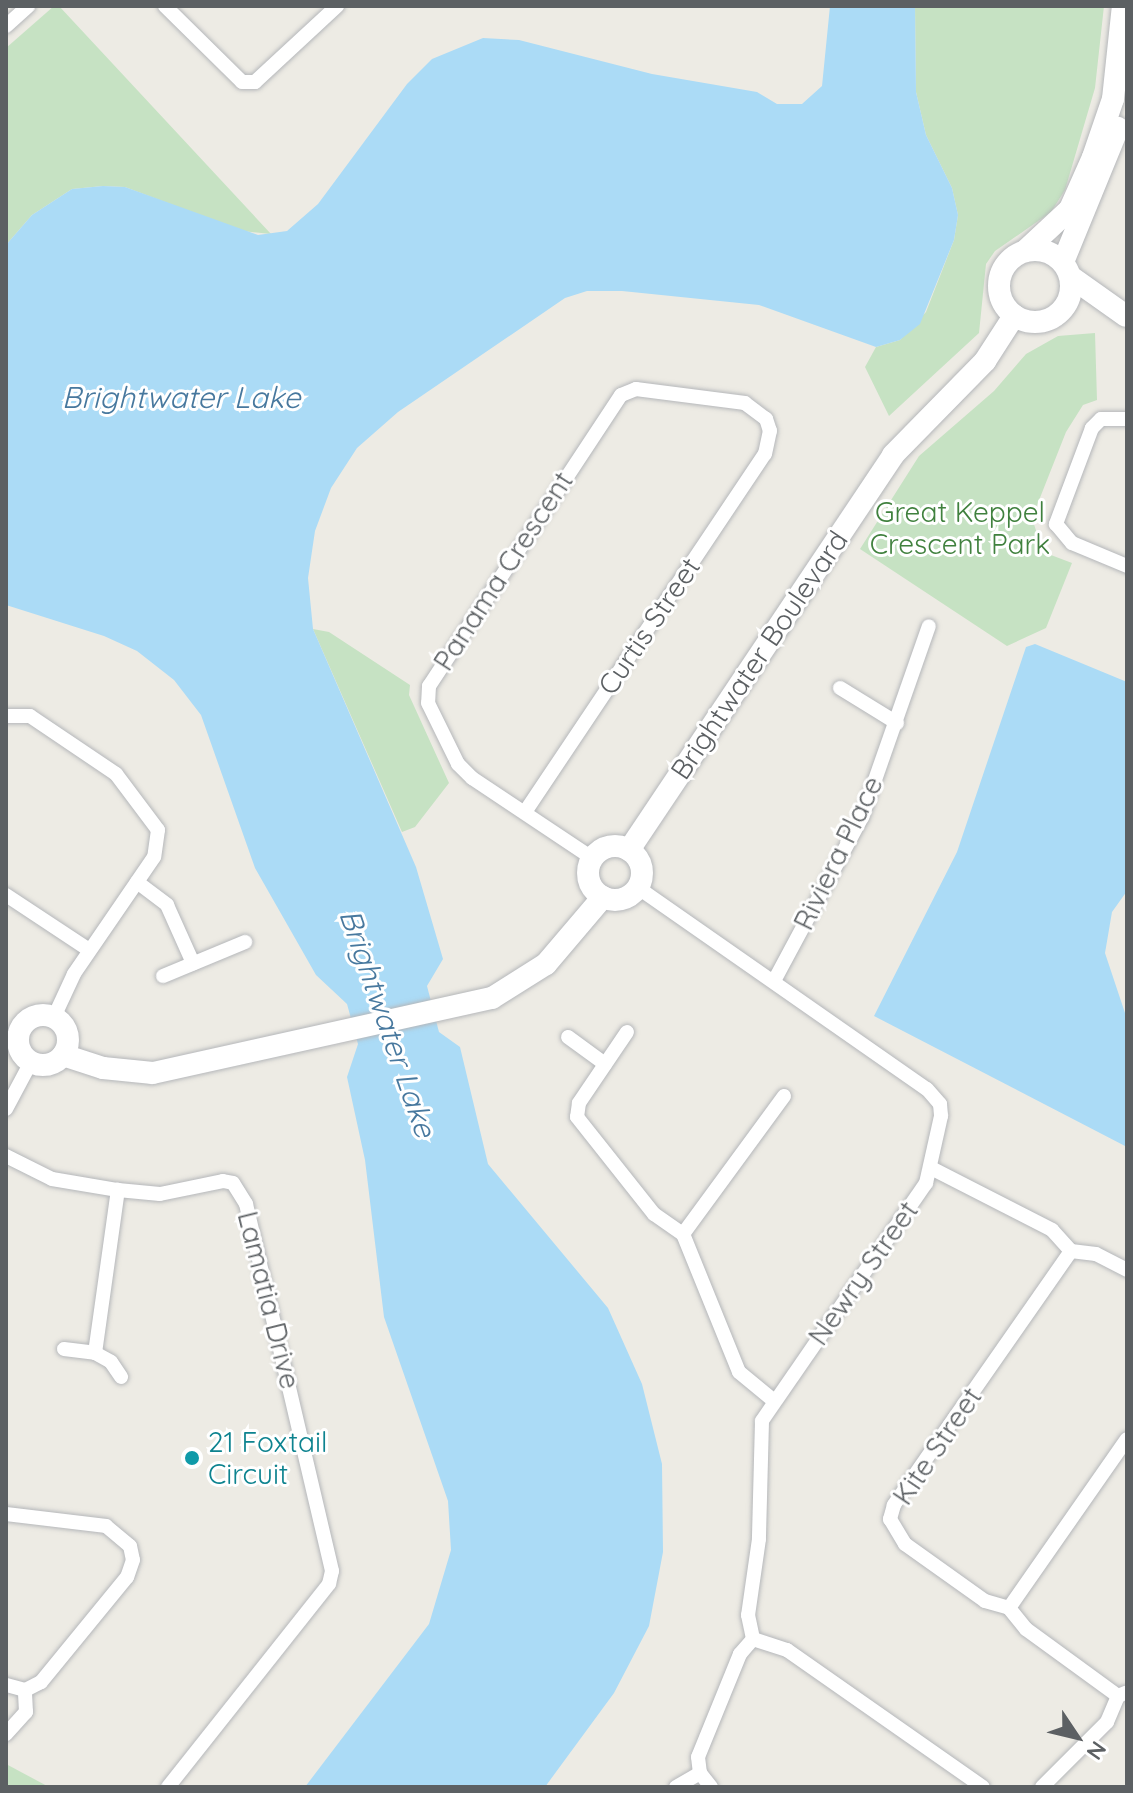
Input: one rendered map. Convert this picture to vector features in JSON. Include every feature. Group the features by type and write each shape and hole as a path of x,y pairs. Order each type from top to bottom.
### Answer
{"street":[{"path":"6,26 28,6"},
{"path":"165,6 242,82 255,82 337,6"},
{"path":"1123,6 1123,57 1113,99 1070,209 1000,274 1000,297 1014,316 1045,321 1063,309 1126,316"},
{"path":"1063,309 1067,270 1109,158 1127,92"},
{"path":"1025,251 1048,251 1067,270 1126,316"},
{"name":"Brightwater Boulevard","path":"629,850 893,455 985,361 1014,316"},
{"name":"Panama Crescent","path":"592,858 458,764 428,703 429,686 610,406 636,389 745,403 766,419 770,439"},
{"path":"1127,419 1101,419 1092,428 1056,524 1072,543 1127,566"},
{"name":"Curtis Street","path":"525,812 765,454 770,439"},
{"name":"Riviera Place","path":"774,981 862,817 929,626"},
{"path":"840,688 897,723"},
{"path":"6,716 30,716 127,784 158,830 154,857 89,950 54,1017"},
{"path":"63,1055 103,1068 153,1073 333,1036 492,998 527,979 603,897 624,898 637,887 641,868 629,850 612,846 592,858 588,876 603,897"},
{"path":"137,882 167,905 193,963"},
{"name":"Newry Street","path":"637,887 935,1096 941,1116 933,1169 773,1400 758,1435 759,1539 748,1615 753,1639"},
{"path":"6,895 89,950"},
{"path":"163,976 245,942"},
{"path":"38,1015 54,1017 68,1034 63,1055 45,1066 31,1062 14,1029 38,1015"},
{"path":"627,1032 579,1103 577,1117 583,1131 654,1214 683,1234 739,1372 773,1400"},
{"path":"568,1037 605,1064"},
{"path":"6,1109 31,1062"},
{"path":"683,1234 784,1096"},
{"name":"Lamatia Drive","path":"6,1156 52,1179 118,1190 160,1194 223,1181 241,1192 331,1559 329,1584 168,1787"},
{"path":"933,1169 1052,1230 1071,1251 1096,1254 1127,1270"},
{"path":"95,1353 118,1190"},
{"name":"Kite Street","path":"1071,1251 894,1505 890,1519 905,1544 985,1601 1009,1608 1026,1629 1123,1694"},
{"path":"64,1349 95,1353 121,1377"},
{"path":"1009,1608 1127,1439"},
{"path":"6,1514 106,1526 121,1535 133,1560 127,1577 47,1675 25,1690 6,1685"},
{"path":"711,1787 700,1773 698,1757 740,1654 753,1639 787,1650 983,1787"},
{"path":"6,1734 26,1712 25,1690"},
{"path":"1042,1787 1107,1722 1123,1694"},
{"path":"676,1787 700,1773"}],"green space":[{"path":"54,6 59,6 271,234 242,231 125,187 103,186 72,189 32,215 6,245 6,48"},
{"path":"915,6 1104,6 1095,88 1065,190 1051,212 995,251 986,264 979,333 889,416 865,367 876,347 900,340 926,312 954,240 958,215 952,188 926,135 916,92"},
{"name":"Great Keppel Crescent Park","path":"1095,333 1097,400 1083,405 1066,432 1032,518 1043,552 1072,563 1046,628 1007,646 860,549 919,456 994,391 1026,354 1058,336"},
{"path":"313,629 329,632 410,685 409,695 449,783 415,827 402,832"},
{"path":"6,1764 49,1787 6,1787"}],"water":[{"name":"Brightwater Lake","path":"830,6 915,6 916,92 926,135 952,188 958,215 954,240 920,324 900,340 876,347 759,305 622,291 587,291 565,298 398,412 357,448 331,488 315,531 308,578 313,629 416,867 443,959 427,986 439,1032 460,1047 488,1164 608,1308 642,1384 662,1464 663,1552 649,1626 614,1693 545,1787 305,1787 429,1624 451,1550 448,1501 384,1317 365,1160 347,1077 358,1044 347,1004 316,975 255,868 201,715 174,680 137,651 104,636 6,605 6,245 32,215 72,189 103,186 125,187 258,235 287,231 318,204 407,84 432,59 483,38 519,40 652,74 757,92 777,104 802,104 822,86"},
{"path":"1035,644 1127,682 1127,891 1112,912 1105,953 1127,1019 1127,1147 874,1016 957,852 1026,647"}],"place":[{"name":"21 Foxtail Circuit","path":"192,1458"}]}
